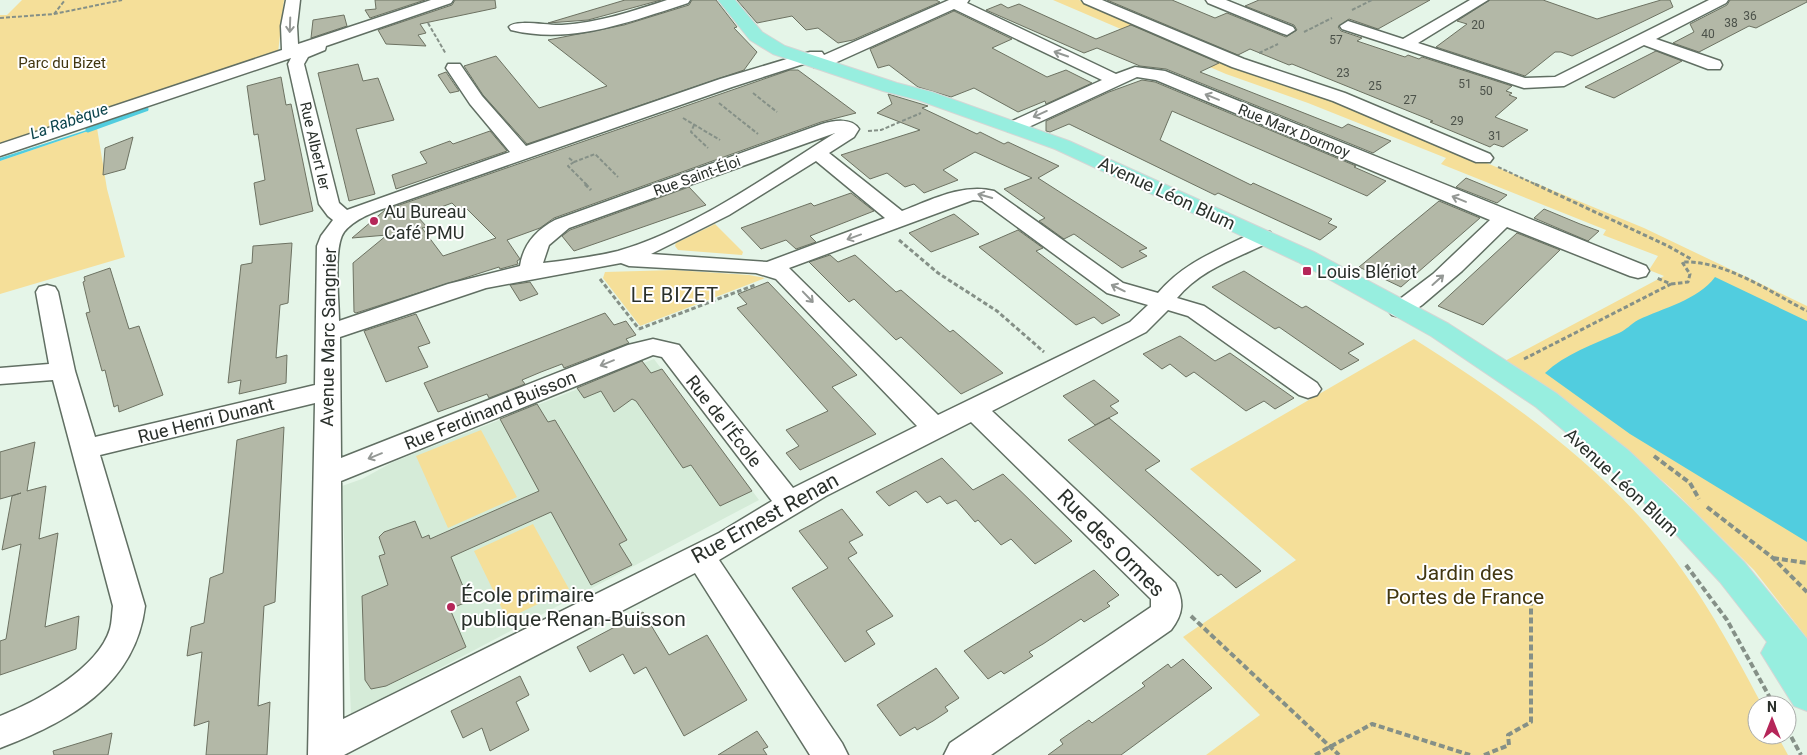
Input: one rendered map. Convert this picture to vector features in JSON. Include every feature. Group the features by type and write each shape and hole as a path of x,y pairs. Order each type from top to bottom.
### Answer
{"main road":[{"name":"Avenue Léon Blum","path":"726,0 762,41 1014,126 1096,159 1322,265 1400,310 1440,330 1498,366 1546,400 1617,458 1716,555 1775,624 1807,666"},
{"name":"Avenue Léon Blum","path":"1400,310 1535,405 1634,489 1674,528 1715,574 1771,644 1807,694"}],"street":[{"name":"Rue Albert Ier","path":"294,0 289,26 293,58 329,204 335,212 346,218"},
{"path":"517,27 535,30 583,30 683,0"},
{"path":"1213,0 1287,30"},
{"path":"1452,0 1475,3"},
{"path":"1348,26 1524,83 1558,82 1721,0"},
{"path":"170,108 278,67 293,58 454,1"},
{"path":"0,150 167,95 298,57 308,50 423,14 454,1"},
{"path":"1094,1 1238,63 1339,98 1484,158"},
{"path":"346,218 734,80 817,59 958,2 1116,80"},
{"path":"1406,44 1475,3"},
{"path":"1642,39 1714,65"},
{"path":"734,80 755,70 785,48"},
{"path":"454,68 476,100 522,154"},
{"name":"Rue Marx Dormoy","path":"1014,126 1135,72 1159,75 1504,218 1638,270"},
{"name":"Rue Saint-Éloi","path":"327,334 484,282 530,271 588,264 615,258 673,236 725,193 817,152 847,133 850,129 846,126 828,128 554,228 536,246 532,253 530,271"},
{"path":"817,152 891,223"},
{"path":"685,180 725,193"},
{"path":"615,258 723,263 777,271 891,223 967,195 987,195 1115,288 1188,307 1204,315 1308,389"},
{"name":"Avenue Marc Sangnier","path":"327,750 328,246 331,235 346,218"},
{"path":"1400,310 1414,301 1504,218"},
{"name":"Rue Ernest Renan","path":"327,750 746,532 816,488 1138,327 1190,274 1262,237"},
{"path":"777,271 935,428"},
{"path":"0,732 40,715 78,690 109,661 126,633 129,618 129,606 63,371 48,292"},
{"name":"Rue Ferdinand Buisson","path":"328,475 637,351 646,338"},
{"name":"Rue de l'École","path":"646,338 670,352 790,504"},
{"path":"0,376 63,371"},
{"name":"Rue Henri Dunant","path":"86,449 327,391"},
{"name":"Rue des Ormes","path":"962,755 1160,620 1168,610 1164,592 973,408"},
{"path":"700,556 830,755"}],"path":[{"path":"54,14 65,0"},
{"path":"0,18 54,14 122,0"},
{"path":"423,14 454,68"},
{"path":"703,91 758,134"},
{"path":"753,93 777,112"},
{"path":"847,133 881,130 935,99"},
{"path":"683,118 694,125 704,128 720,140"},
{"path":"694,125 691,132 694,137 708,148"},
{"path":"591,190 568,166 595,154 618,177"},
{"path":"569,158 574,162"},
{"path":"1484,158 1490,164 1668,246 1691,259 1711,264 1807,311"},
{"path":"891,223 938,273 997,311 1060,366"},
{"path":"1529,366 1521,360 1671,284 1688,282 1690,274 1682,262 1691,259"},
{"path":"588,264 646,338 777,271"},
{"path":"1638,270 1671,284"},
{"path":"1650,453 1690,483 1700,501 1773,558 1807,592"},
{"path":"1773,558 1807,563"},
{"path":"1684,562 1727,620 1768,695"},
{"path":"1164,592 1339,755"},
{"path":"1484,755 1495,753 1509,745 1508,735 1531,722 1531,594"},
{"path":"1315,755 1372,724 1470,755"}],"shaded area":[{"name":"École primaire publique Renan-Buisson","path":"654,359 759,500 351,715 342,486 362,479 393,462"}],"green space":[{"name":"Parc du Bizet","path":"22,0 284,0 278,53 0,146 0,15 7,15"},
{"path":"1053,0 1079,0 1230,66 1353,108 1644,228 1807,306 1807,638 1754,570 1672,489 1634,456 1501,363 1664,276 1649,270 1658,256 1603,235 1606,230 1441,164 1446,158 1308,103 1226,74"},
{"path":"97,128 107,189 125,257 0,294 0,161"},
{"path":"715,224 743,252 742,255 678,250 675,246 676,243"},
{"path":"675,270 749,275 765,278 640,326 603,278 605,272"},
{"name":"Jardin des Portes de France","path":"1414,339 1504,399 1561,443 1589,466 1640,517 1692,584 1722,631 1757,695 1747,695 1747,745 1782,745 1788,755 1206,755 1260,715 1183,637 1296,560 1190,469"},
{"path":"481,430 517,497 448,528 416,456"},
{"path":"533,524 569,589 507,619 474,551"}],"water":[{"path":"97,128 0,161 0,158"},
{"path":"1715,277 1807,321 1807,542 1630,434 1545,373 1561,360 1590,345 1622,332 1638,320 1690,298 1708,285"}],"building":[{"path":"375,0 425,0 370,18 365,10 376,9"},
{"path":"455,0 495,0 496,8 420,24 426,33 418,35 426,46 386,44 378,30 452,5"},
{"path":"625,0 661,0 588,20 548,23"},
{"path":"692,0 716,0 737,27 734,28 757,52 744,70 527,144 483,95 464,66 496,56 539,108 607,86 548,40 624,25 689,5"},
{"path":"737,0 936,0 940,2 853,40 838,43 818,28 806,30 792,16 757,23"},
{"path":"1107,0 1172,0 1215,18 1227,13 1286,37 1297,30 1294,25 1245,6 1259,0 1430,0 1378,29 1349,19 1338,27 1341,31 1362,38 1357,41 1405,57 1408,55 1419,59 1422,57 1512,86 1506,91 1512,93 1509,95 1517,98 1495,117 1528,130 1503,147 1494,144 1490,147 1430,122 1433,121 1292,64 1289,65 1250,49 1238,55"},
{"path":"1490,0 1543,0 1597,19 1661,0 1670,0 1673,7 1572,56 1555,52 1525,76 1436,47 1467,24 1457,21"},
{"path":"1730,0 1807,0 1807,2 1756,28 1749,26 1699,52 1673,43 1694,32 1690,24 1727,5"},
{"path":"1001,4 1008,8 1019,4 1096,39 1131,25 1219,63 1200,72 1342,128 1348,124 1391,141 1373,153 1166,69 1140,66 1097,48 1084,53 986,10"},
{"path":"954,11 1012,39 992,48 1047,77 1066,70 1092,83 1046,104 1045,101 1018,112 974,88 951,97 918,87 889,65 878,68 870,49"},
{"path":"344,15 347,26 311,38 313,20"},
{"path":"1656,51 1682,61 1614,98 1585,87"},
{"path":"358,64 363,81 378,78 394,120 356,129 375,194 349,201 318,73"},
{"path":"790,70 798,70 856,113 821,122 554,218 540,228 507,240 520,259 517,261 518,264 500,269 499,267 356,313 354,312 353,263 387,235 352,238 385,210","holes":["452,203 460,211 467,209 496,238 443,256 422,228 427,227 417,216"]},
{"path":"446,72 459,91 450,93 438,75"},
{"path":"281,77 286,105 291,104 313,211 260,225 254,183 265,180 258,134 254,135 247,86"},
{"path":"1142,80 1155,82 1356,166 1354,167 1386,181 1367,196 1172,111 1160,140 1251,185 1253,183 1332,219 1328,223 1337,227 1320,240 1218,193 1215,195 1069,124 1050,132 1046,131 1046,121 1109,92"},
{"path":"888,94 928,106 922,108 977,134 980,132 1004,144 1008,142 1059,166 1038,178 1147,248 1139,251 1147,256 1122,268 1074,234 1064,239 1039,221 1045,218 1004,189 1032,178 975,152 943,170 958,180 924,193 914,184 905,187 887,173 870,179 841,155 920,130 877,113 892,104"},
{"path":"490,131 507,151 396,189 392,175 427,163 420,152 450,141 453,144"},
{"path":"133,137 125,169 103,175 105,148"},
{"path":"1466,178 1507,195 1497,203 1456,187"},
{"path":"689,187 706,205 574,251 562,236 570,230"},
{"path":"851,193 874,211 810,236 816,242 796,249 786,240 761,249 741,228 811,203 814,206"},
{"path":"1439,201 1480,218 1401,287 1359,267"},
{"path":"1544,209 1599,231 1588,241 1534,218"},
{"path":"954,214 979,234 931,252 909,233"},
{"path":"1018,230 1043,248 1036,251 1120,315 1102,324 1094,317 1076,325 979,247"},
{"path":"1517,233 1560,250 1483,325 1438,306"},
{"path":"292,243 288,303 280,305 276,358 287,355 286,383 239,394 241,380 228,383 241,265 252,263 253,246"},
{"path":"830,255 838,262 855,255 896,292 901,290 950,332 953,330 1003,373 961,394 901,337 896,340 854,299 849,302 809,262"},
{"path":"110,268 129,329 139,326 163,395 119,412 118,405 114,407 105,370 102,371 86,313 90,312 83,282 85,281 84,277"},
{"path":"1244,271 1302,308 1306,306 1364,344 1348,353 1359,360 1341,370 1279,327 1275,329 1212,287"},
{"path":"530,282 538,294 520,301 510,285"},
{"path":"768,282 857,375 832,387 876,434 800,470 786,453 799,446 786,430 828,411 737,308 747,304 738,294"},
{"path":"605,313 614,325 626,321 636,335 626,339 629,343 564,368 562,364 541,372 522,380 525,384 489,398 487,394 438,412 424,383"},
{"path":"416,314 430,343 418,347 428,367 386,382 364,331"},
{"path":"1180,336 1215,361 1230,353 1294,398 1275,409 1264,401 1246,411 1194,372 1186,377 1170,364 1162,369 1143,354"},
{"path":"642,361 651,373 662,369 752,491 720,506 691,465 683,468 636,401 632,399 614,412 601,391 584,398 577,388"},
{"path":"1094,380 1119,401 1110,406 1118,413 1095,425 1063,396"},
{"path":"537,404 548,422 555,420 627,540 619,544 632,565 591,585 551,512 451,557 469,601 450,609 466,647 386,686 371,689 365,680 362,596 388,585 379,556 385,554 379,537 384,532 415,521 422,538 429,535 430,539 539,491 500,419"},
{"path":"1109,418 1160,461 1145,470 1261,571 1236,588 1221,574 1218,576 1068,440"},
{"path":"284,427 275,602 264,606 258,706 270,702 267,755 206,755 209,721 194,726 202,652 187,656 191,627 204,623 210,578 223,573 237,440"},
{"path":"35,442 27,491 46,486 39,539 58,533 45,627 79,616 76,649 0,675 0,641 6,639 21,544 2,550 12,496 21,493 0,499 0,452"},
{"path":"942,458 973,490 1003,474 1072,541 1035,564 1011,539 1001,545 978,520 975,522 956,500 947,504 940,496 927,503 916,491 889,506 876,492"},
{"path":"842,509 863,535 849,542 857,553 848,558 893,616 866,631 875,644 845,662 792,588 828,568 799,531"},
{"path":"1094,570 1119,595 1107,603 1110,606 1084,622 1081,619 1029,652 1033,656 1004,674 1001,671 988,679 964,651"},
{"path":"643,612 669,655 707,635 747,700 684,736 646,667 634,674 623,654 590,672 577,647"},
{"path":"1183,659 1212,688 1121,755 1048,755 1063,744 1060,740 1089,720 1092,723 1145,686 1142,683 1168,664 1171,668"},
{"path":"936,668 959,698 945,707 948,711 933,721 917,730 915,727 900,736 877,705"},
{"path":"520,676 529,695 516,702 529,730 490,751 482,728 463,738 451,711"},
{"path":"757,731 768,747 763,749 767,755 718,755"},
{"path":"112,733 108,755 54,755 53,751"}],"waterway":[{"name":"La Rabèque","path":"88,130 146,109"}],"place":[{"name":"Au Bureau Café PMU","path":"374,221"},
{"name":"Louis Blériot","path":"1307,271"},
{"name":"École primaire publique Renan-Buisson","path":"451,607"}],"district":[{"name":"LE BIZET","path":"675,295"}]}
